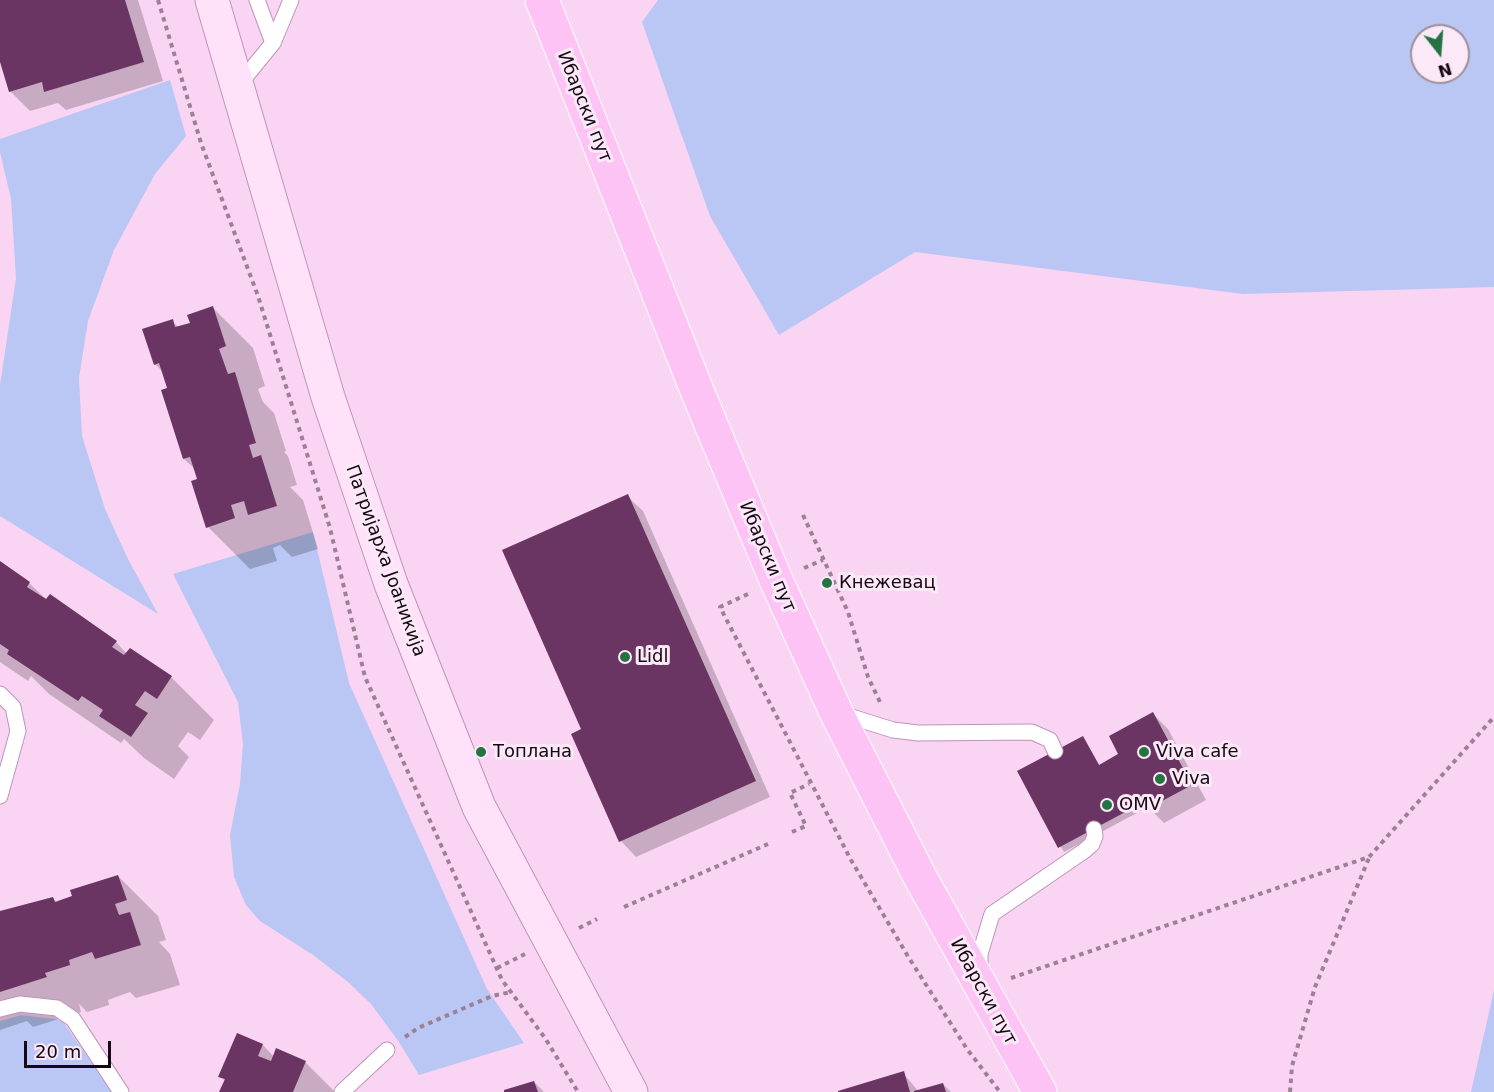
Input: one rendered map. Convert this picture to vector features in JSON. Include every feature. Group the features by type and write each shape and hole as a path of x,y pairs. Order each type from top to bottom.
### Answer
{"main road":[{"name":"Патријарха Јоаникија","path":"212,0 328,397 360,498 464,772 526,898 631,1092"},
{"name":"Ибарски пут","path":"542,0 698,393 776,580 836,712 920,878 1040,1092"},
{"path":"563,0 572,77"}],"lane":[{"path":"257,0 273,43"},
{"path":"237,87 273,43 291,0"},
{"path":"0,694 13,707 18,731 0,796"},
{"path":"836,712 893,730 918,733 1032,732 1050,740 1055,751"},
{"path":"981,988 980,954 992,914 1084,851 1092,844 1095,836 1094,829"},
{"path":"0,1010 20,1004 57,1008 73,1018 122,1092"},
{"path":"342,1092 387,1050"}],"path":[{"path":"158,0 201,143 258,296 323,506 365,677 497,968 511,992 545,1038 578,1092"},
{"path":"803,515 848,612 876,696 893,715 893,730"},
{"path":"823,560 720,607 809,784 909,958 967,1049 1000,1092"},
{"path":"1290,1092 1292,1066 1315,987 1369,857 1494,717"},
{"path":"792,832 806,826 790,793 809,784"},
{"path":"624,907 768,844"},
{"path":"981,988 1369,857"},
{"path":"568,933 597,919"},
{"path":"497,968 532,950"},
{"path":"387,1050 418,1028 492,996 511,992"}],"shaded area":[{"path":"658,0 1494,0 1494,287 1243,294 915,252 779,335 710,216 642,22"},
{"path":"170,80 186,136 155,174 114,250 88,321 79,378 82,436 105,509 128,559 158,614 0,516 0,385 16,278 11,199 0,152 0,139"},
{"path":"313,532 349,683 487,989 524,1043 419,1075 399,1042 371,1004 348,982 313,955 260,921 246,905 234,877 230,835 240,784 243,744 238,702 173,574"},
{"path":"1494,990 1494,1092 1471,1092"},
{"path":"21,1015 62,1020 112,1092 0,1092 0,1021"}],"building":[{"path":"0,0 125,0 144,62 44,92 42,82 9,92 0,62"},
{"path":"213,306 226,346 219,349 228,374 235,372 256,443 249,445 253,458 261,455 277,506 248,515 244,501 231,505 235,518 206,528 191,481 197,479 190,457 183,459 161,390 167,388 159,363 154,365 142,329 173,319 175,327 190,323 187,315"},
{"name":"Lidl","path":"628,494 756,781 619,842 571,734 581,729 502,550"},
{"path":"0,561 30,582 27,587 46,599 50,594 117,641 112,647 124,655 130,648 172,676 157,699 145,691 135,705 148,713 131,737 99,716 103,710 82,696 78,701 7,654 9,650 0,644"},
{"path":"1153,712 1192,785 1147,809 1144,802 1058,848 1017,771 1083,736 1099,765 1118,754 1109,736"},
{"path":"118,875 127,900 115,904 119,915 130,912 141,945 95,959 92,952 69,960 70,965 45,973 47,977 0,992 0,911 53,897 55,902 72,896 70,890"},
{"path":"237,1033 263,1044 258,1056 271,1061 276,1048 306,1061 293,1092 219,1092 225,1079 218,1077"},
{"path":"904,1071 910,1092 838,1092 838,1091"},
{"path":"534,1081 538,1092 504,1092 504,1090"},
{"path":"943,1083 946,1092 914,1092 914,1091"}],"place":[{"name":"Кнежевац","path":"827,583"},
{"name":"Lidl","path":"625,657"},
{"name":"Топлана","path":"481,752"},
{"name":"Viva cafe","path":"1144,752"},
{"name":"Viva","path":"1160,779"},
{"name":"OMV","path":"1107,805"}]}
